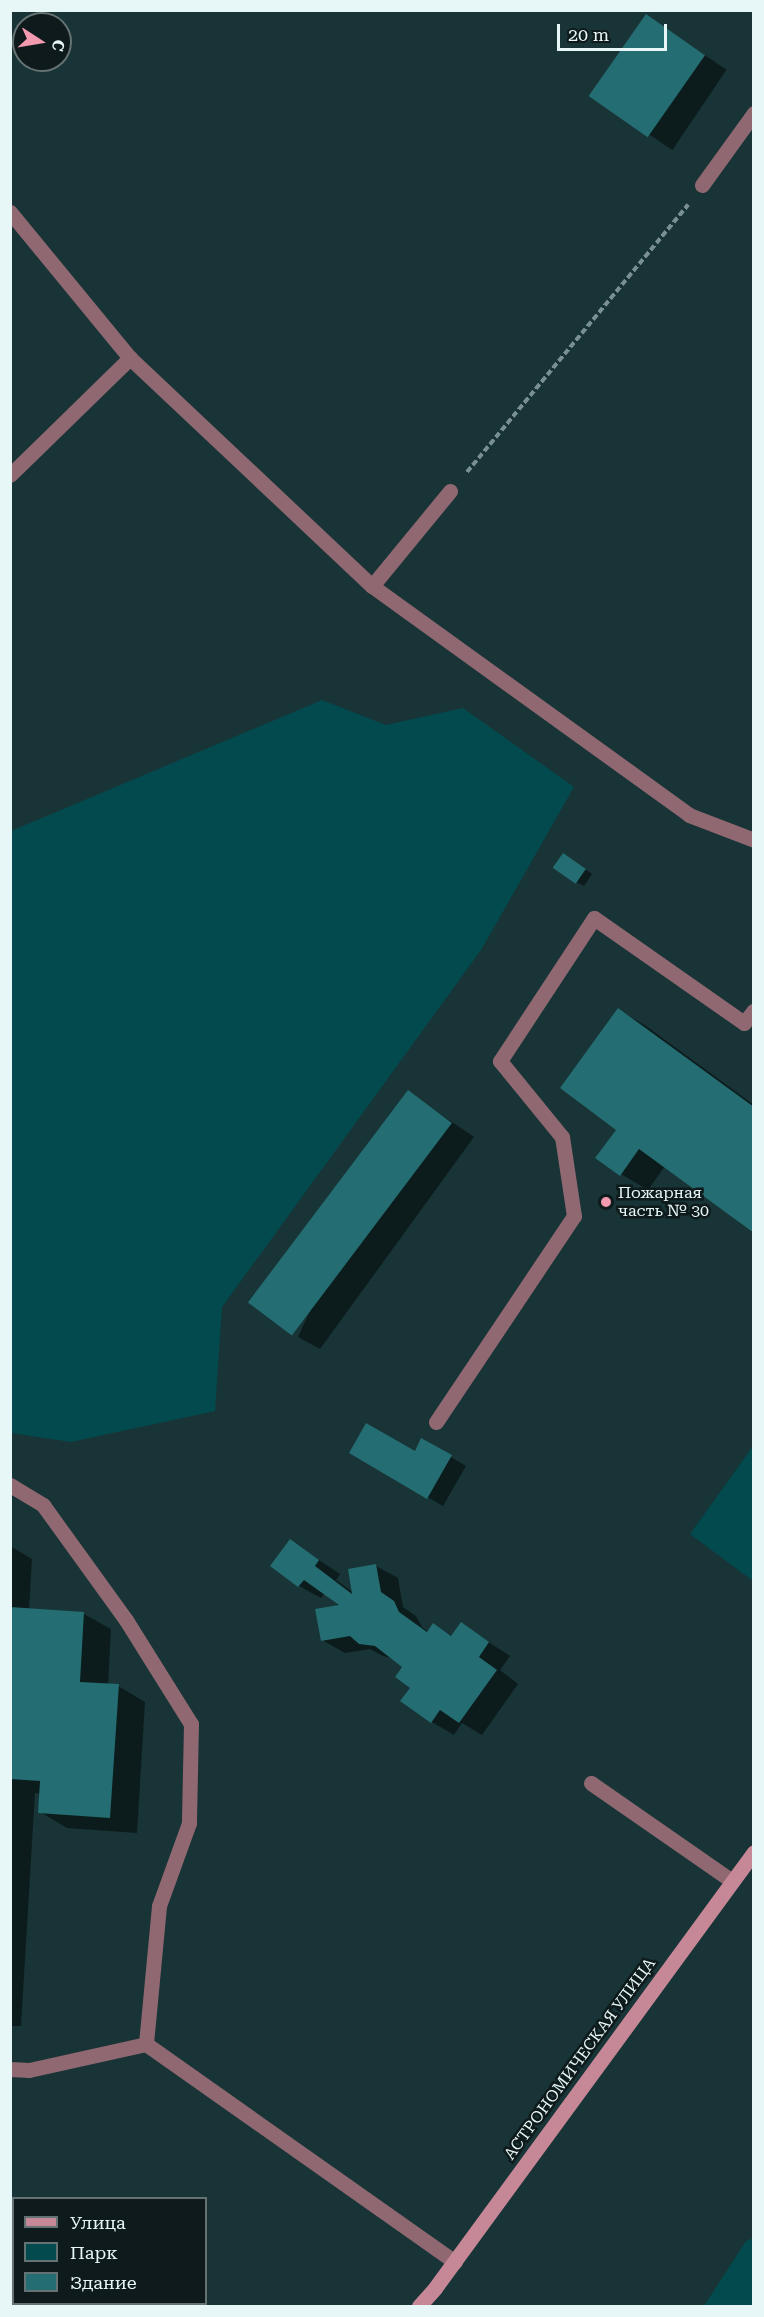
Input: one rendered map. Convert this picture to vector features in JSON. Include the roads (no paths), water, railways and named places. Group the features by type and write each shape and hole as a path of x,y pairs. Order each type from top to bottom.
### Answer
{"main road":[{"name":"АСТРОНОМИЧЕСКАЯ УЛИЦА","path":"419,2307 753,1852"},
{"name":"АСТРОНОМИЧЕСКАЯ УЛИЦА","path":"428,2307 435,2288"}],"lane":[{"path":"702,185 753,114"},
{"path":"10,212 130,358 372,586 688,815 753,840"},
{"path":"10,475 130,358"},
{"path":"372,586 450,491"},
{"path":"436,1422 574,1216 562,1137 500,1061 594,918 744,1023 753,1010"},
{"path":"10,1485 43,1505 126,1620 191,1724 189,1823 159,1906 146,2044"},
{"path":"591,1783 732,1881"},
{"path":"10,2069 29,2070 146,2044 454,2262"}],"place":[{"name":"Пожарная часть № 30","path":"606,1202"}]}
